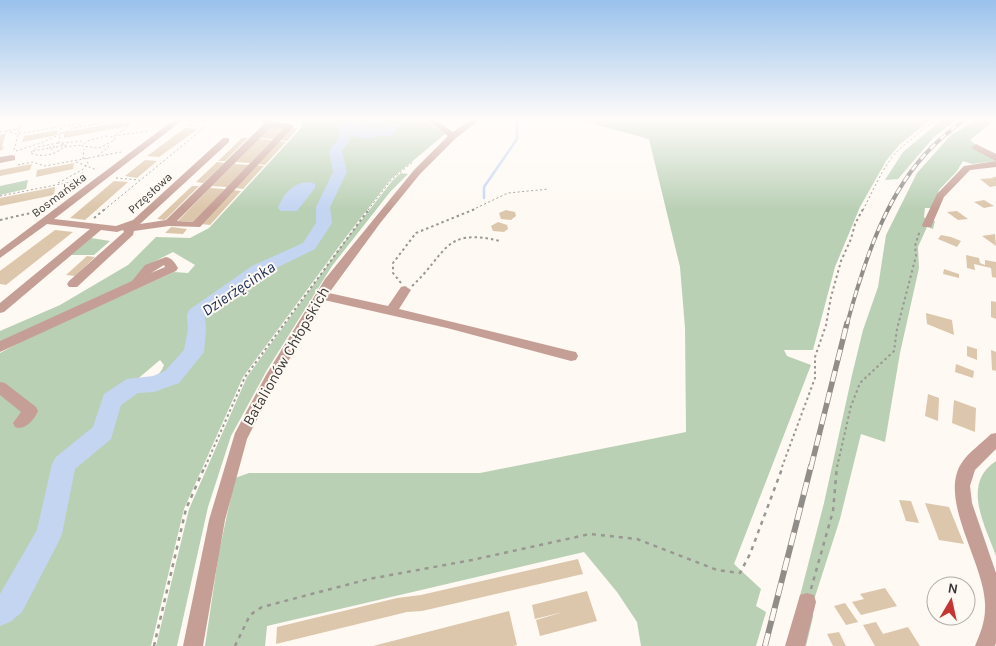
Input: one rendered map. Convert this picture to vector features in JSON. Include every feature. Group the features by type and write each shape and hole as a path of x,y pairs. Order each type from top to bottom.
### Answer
{"street":[{"name":"Bosmańska","path":"0,255 101,175 141,149"},
{"name":"Przęsłowa","path":"45,221 117,229 128,226 137,222 216,149"},
{"path":"168,223 240,149"},
{"path":"73,284 129,233 128,226 136,228 168,223 196,225 268,149"},
{"name":"Batalionów Chłopskich","path":"193,646 217,520 240,438 271,378 321,295 344,261 417,172 440,149"},
{"path":"980,149 996,158"},
{"path":"0,160 13,154"},
{"path":"927,225 940,196 967,168 996,164"},
{"path":"0,309 99,227"},
{"path":"0,348 20,336 136,284"},
{"path":"391,311 405,290"},
{"path":"321,295 571,356"},
{"path":"0,387 31,411 20,423"},
{"path":"985,646 992,628 995,608 992,588 964,503 962,486 968,466 996,439"},
{"path":"795,646 808,602"}],"path":[{"path":"14,149 10,166 31,162 45,166 127,150 138,151"},
{"path":"13,154 26,149"},
{"path":"31,151 42,149"},
{"path":"33,157 54,153 60,149"},
{"path":"83,159 85,149"},
{"path":"98,156 105,149"},
{"path":"84,226 177,149"},
{"path":"235,646 250,615 262,606 369,579 482,558 590,534 636,539 645,544 723,571 740,573 745,567 815,378 815,357 826,325 831,297 846,247 855,224 888,164 900,149"},
{"path":"31,151 30,153 33,157 31,162"},
{"path":"55,185 82,170 86,166 87,158"},
{"path":"74,161 101,175"},
{"path":"82,170 84,179"},
{"path":"0,196 101,175"},
{"path":"114,178 139,180"},
{"path":"500,241 484,237 464,236 452,241 440,251 419,280 405,290 393,273 393,263 416,233 508,193 549,189"},
{"path":"0,220 46,210"},
{"path":"808,602 832,510 838,463 852,406 860,383 894,351 897,329 916,256 915,246 921,228 923,225 927,225"}],"green space":[{"path":"282,149 427,149 391,179 243,377 184,509 151,646 0,646 0,353 28,338 174,272 188,273 195,265 173,252 144,267 134,282 0,346 0,331 60,305 128,265 156,237 190,238 209,228","holes":["160,360 164,365 162,370 152,379 134,382"]},
{"path":"651,149 896,149 886,161 860,207 835,267 813,350 784,350 787,356 811,365 734,564 761,589 756,606 766,612 756,646 641,646 637,622 617,592 584,552 267,626 265,646 205,646 219,552 235,478 249,473 480,473 686,432 685,328 680,267"},
{"path":"906,149 924,149 898,179 885,180"},
{"path":"938,149 981,149 996,161 972,164 963,161 957,171 939,190 933,208 925,208 924,217 927,220 935,221 933,229 927,227 918,247 919,268 900,353 885,442 861,434 840,519 813,603 813,617 806,646 787,646 824,503 863,330 878,287 886,235 917,173"},
{"path":"401,173 408,174 390,192 332,266 267,370 231,436 208,507 177,646 156,646 189,509 247,377 348,237 393,180"},
{"path":"28,180 26,189 0,195 0,186"},
{"path":"91,238 110,241 94,255 71,255"},
{"path":"996,461 996,556 982,518 978,493 980,481 985,470"}],"water":[{"path":"310,182 315,184 315,188 297,211 281,211 278,208 290,189 299,184"}],"building":[{"path":"156,149 170,149 159,157 147,156"},
{"path":"230,149 237,149 225,161 218,161"},
{"path":"248,149 263,149 250,163 236,162"},
{"path":"271,149 279,149 265,165 257,164"},
{"path":"145,160 157,161 137,178 125,176"},
{"path":"217,162 224,163 203,183 196,182"},
{"path":"74,163 73,169 36,177 37,170"},
{"path":"32,164 30,170 0,176 0,170"},
{"path":"234,164 249,165 227,187 212,186"},
{"path":"256,165 264,166 243,189 235,188"},
{"path":"992,177 996,177 996,186 990,187 980,179 994,178"},
{"path":"114,181 128,182 85,220 70,218"},
{"path":"192,186 199,186 165,220 157,219"},
{"path":"55,187 54,195 0,206 0,198"},
{"path":"210,188 225,189 194,222 178,221"},
{"path":"233,190 241,191 210,225 201,224"},
{"path":"984,200 994,206 984,208 974,202"},
{"path":"506,210 515,212 516,216 511,220 501,219 499,213"},
{"path":"957,211 968,219 958,220 947,212"},
{"path":"498,222 507,225 508,229 504,232 493,231 491,226"},
{"path":"171,227 187,229 183,234 165,233"},
{"path":"55,230 73,232 6,285 0,284 0,271"},
{"path":"995,234 996,246 982,236"},
{"path":"941,235 961,241 957,247 938,239"},
{"path":"966,255 979,258 980,263 985,265 985,260 996,262 996,278 992,277 991,268 974,264 975,270 967,268"},
{"path":"87,256 95,257 75,276 66,275"},
{"path":"944,269 959,274 959,278 943,274"},
{"path":"991,301 996,302 996,319 991,317"},
{"path":"926,313 952,320 954,335 927,324"},
{"path":"967,346 977,349 977,360 967,356"},
{"path":"991,350 996,352 996,371 992,370"},
{"path":"956,364 974,371 973,378 955,372"},
{"path":"928,394 939,398 938,421 925,416"},
{"path":"954,400 976,408 975,432 952,423"},
{"path":"899,500 911,501 919,523 906,521"},
{"path":"925,503 949,507 964,544 939,540"},
{"path":"578,559 583,574 422,611 407,612 276,644 277,627 397,598 421,595"},
{"path":"885,588 897,606 861,615 852,602 864,599 860,594"},
{"path":"587,591 597,621 540,636 536,620 563,612 535,619 532,605"},
{"path":"845,603 858,622 846,625 834,606"},
{"path":"509,611 517,645 373,646"},
{"path":"876,622 883,634 908,627 920,646 875,646 863,625"},
{"path":"839,632 846,646 833,646 827,634"}],"waterway":[{"name":"Dzierżęcinka","path":"0,612 12,602 49,534 64,464 103,432 112,400 134,385 154,384 172,377 194,352 197,329 196,315 258,270 309,246 324,223 323,207 340,172 335,151 337,149"},
{"path":"484,198 484,187 510,149"}],"railway":[{"path":"847,324 861,276 879,229 902,184 931,149"},
{"path":"811,467 847,323"},
{"path":"765,646 811,466"}]}
